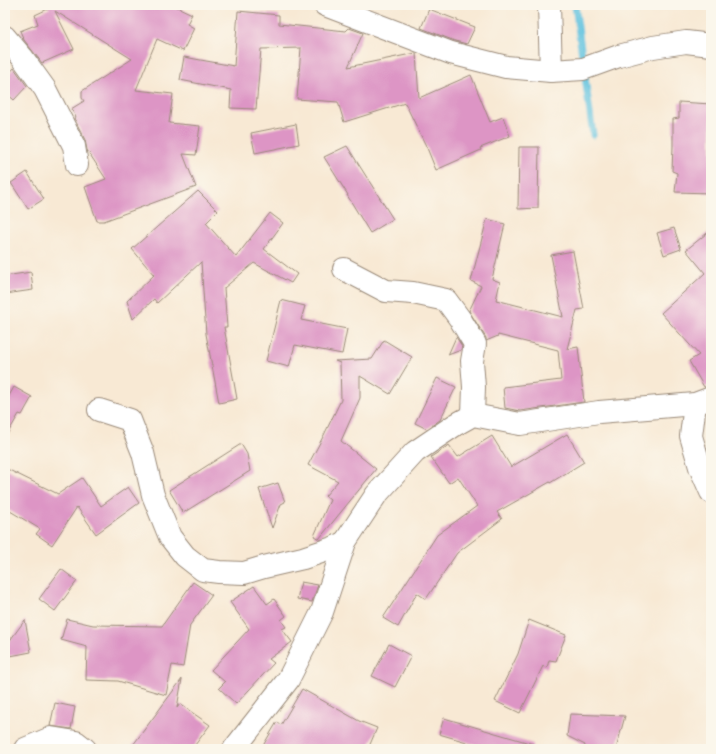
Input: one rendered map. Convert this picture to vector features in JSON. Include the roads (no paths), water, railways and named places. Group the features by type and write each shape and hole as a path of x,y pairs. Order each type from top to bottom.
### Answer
{"street":[{"path":"325,5 452,53 506,67 551,71 584,70 619,56 659,46 686,42 711,45"},
{"path":"550,5 551,71"},
{"path":"5,37 22,57 45,89 74,146 77,165"},
{"path":"344,269 386,291 413,293 446,300 460,319 475,344 472,361 474,387 473,415"},
{"path":"234,749 288,680 322,612 345,542 376,495 415,452 455,425 473,415 520,424 599,412 703,401 691,436 700,467 711,492"},
{"path":"99,410 130,420 144,453 153,495 170,537 185,556 203,570 244,574 264,567 326,551 345,542"},
{"path":"25,749 51,738 76,742 85,749"}],"waterway":[{"path":"575,5 593,135"}]}
